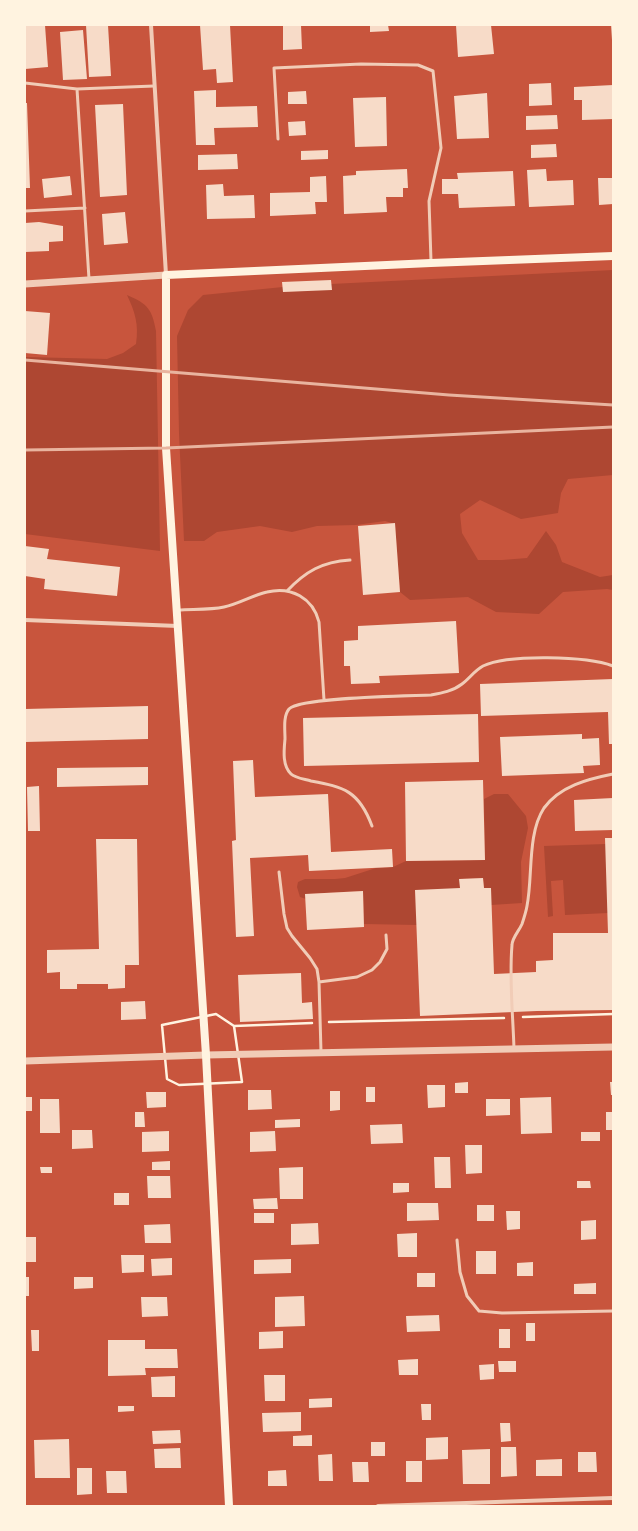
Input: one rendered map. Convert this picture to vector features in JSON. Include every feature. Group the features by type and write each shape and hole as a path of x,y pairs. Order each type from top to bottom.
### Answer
{"main road":[{"path":"229,1506 206,1055 166,448 166,275 431,262 613,256"}],"street":[{"path":"25,284 166,275 151,25"},
{"path":"25,620 178,626"},
{"path":"25,1061 321,1052 613,1047"},
{"path":"378,1506 613,1498"}],"lane":[{"path":"278,139 274,68 361,64 418,65 433,71 441,148 429,201 431,262"},
{"path":"25,83 77,88 154,86"},
{"path":"77,88 90,281"},
{"path":"25,211 85,208"},
{"path":"287,591 299,578 318,567 333,562 350,560"},
{"path":"176,611 222,607 240,603 267,592 278,590 287,591 302,596 316,612 320,629 324,700"},
{"path":"372,826 367,813 356,798 347,790 334,785 301,779 291,774 286,766 284,757 286,718 289,710 296,705 324,700 431,695 446,692 462,684 471,674 484,666 500,661 526,658 568,658 613,666"},
{"path":"514,1048 511,958 512,943 522,923 527,906 533,842 537,824 544,809 555,796 576,783 613,774"},
{"path":"279,872 287,928 317,969 319,982 321,1052"},
{"path":"319,982 357,977 372,970 380,962 387,949 386,935"},
{"path":"457,1240 460,1272 467,1296 479,1311 502,1313 613,1311"}],"path":[{"path":"234,1026 320,1022 613,1014"}],"shaded area":[{"path":"613,270 613,475 568,479 561,493 558,513 521,519 480,500 460,514 462,533 478,560 527,558 546,531 556,545 562,562 600,577 613,575 613,590 607,589 563,592 539,614 496,612 468,597 410,600 400,592 395,524 385,521 356,525 317,526 292,532 260,526 217,532 204,541 184,541 179,433 177,336 188,310 203,295 283,287 283,292 316,290 331,284"},
{"path":"127,295 140,301 148,308 153,317 156,331 160,551 25,534 25,357 107,359 123,353 136,344 137,337 136,318"},
{"path":"494,794 508,794 526,816 528,828 521,862 522,903 491,905 490,888 484,888 483,878 460,879 460,888 417,925 364,924 363,891 306,894 306,899 300,897 297,887 298,882 305,879 345,878 376,868 393,867 406,861 485,860 484,799"},
{"path":"606,844 608,913 565,915 563,880 551,881 553,916 548,917 544,846"}],"building":[{"path":"25,25 45,25 48,67 25,69"},
{"path":"86,25 108,25 111,76 89,77"},
{"path":"200,25 230,25 233,82 217,83 216,69 203,70"},
{"path":"283,25 301,25 302,49 283,50"},
{"path":"370,25 388,25 389,31 370,32"},
{"path":"456,25 491,25 494,54 458,57"},
{"path":"611,25 613,25 613,40 612,40"},
{"path":"83,30 87,79 63,80 60,32"},
{"path":"551,83 552,105 529,106 529,84"},
{"path":"613,85 613,119 582,120 582,100 574,100 574,87"},
{"path":"216,90 216,107 257,106 258,127 214,128 215,145 196,145 194,91"},
{"path":"306,91 307,104 288,104 288,92"},
{"path":"487,93 489,138 457,139 454,96"},
{"path":"386,97 387,146 355,147 353,98"},
{"path":"25,103 27,103 30,188 25,188"},
{"path":"123,104 127,195 100,197 95,105"},
{"path":"557,115 558,129 526,130 526,116"},
{"path":"305,121 306,135 289,136 288,122"},
{"path":"556,144 557,157 531,158 531,145"},
{"path":"328,150 328,159 301,160 301,151"},
{"path":"237,154 238,169 198,170 198,155"},
{"path":"407,169 408,188 403,188 403,197 386,197 387,212 344,214 343,176 356,175 356,171"},
{"path":"546,169 547,181 573,180 574,205 529,207 527,170"},
{"path":"513,171 515,206 459,208 458,194 442,194 442,179 458,179 457,173"},
{"path":"70,176 72,195 44,198 42,179"},
{"path":"326,176 327,202 315,202 316,214 270,216 270,193 310,192 310,177"},
{"path":"598,178 613,178 613,204 599,205"},
{"path":"223,184 224,196 254,195 255,218 207,219 206,185"},
{"path":"125,212 128,243 104,245 102,214"},
{"path":"39,222 63,226 63,241 49,242 49,251 25,252 25,223"},
{"path":"331,280 332,290 283,292 282,282"},
{"path":"25,311 50,313 47,355 25,353"},
{"path":"395,523 400,592 363,595 358,526"},
{"path":"25,546 49,549 47,559 120,567 117,596 44,589 45,579 25,576"},
{"path":"456,621 459,673 379,676 380,683 351,684 350,666 344,666 344,641 358,640 358,626"},
{"path":"613,679 613,744 609,744 608,712 481,716 480,684"},
{"path":"148,706 148,739 25,742 25,709"},
{"path":"478,714 479,762 304,766 303,718"},
{"path":"582,734 582,739 599,738 600,765 583,766 584,773 502,776 500,737"},
{"path":"253,760 255,797 328,794 331,852 392,849 393,867 309,871 308,855 250,858 254,936 236,937 232,841 236,840 233,761"},
{"path":"148,767 148,785 57,787 57,768"},
{"path":"483,780 485,860 406,861 405,782"},
{"path":"39,786 40,831 28,831 27,787"},
{"path":"613,798 613,830 575,831 574,800"},
{"path":"605,838 613,838 613,1010 537,1011 420,1016 415,890 460,888 459,879 483,878 484,888 491,888 494,974 536,972 536,961 553,960 553,933 608,933"},
{"path":"96,839 137,839 139,965 125,965 125,988 108,989 108,984 77,984 77,989 60,989 60,972 47,973 47,950 99,949"},
{"path":"363,891 364,927 307,930 305,894"},
{"path":"301,973 302,1003 312,1002 313,1019 240,1022 238,975"},
{"path":"145,1001 146,1019 121,1020 121,1002"},
{"path":"468,1082 468,1093 455,1093 455,1083"},
{"path":"610,1082 613,1082 613,1095 611,1095"},
{"path":"427,1085 445,1085 445,1107 428,1108"},
{"path":"366,1087 375,1087 375,1102 366,1102"},
{"path":"248,1090 271,1090 272,1109 248,1110"},
{"path":"330,1091 340,1091 340,1110 330,1111"},
{"path":"146,1092 166,1092 166,1107 147,1108"},
{"path":"25,1097 32,1097 32,1111 25,1111"},
{"path":"551,1097 552,1133 521,1134 520,1098"},
{"path":"40,1099 59,1099 60,1133 40,1133"},
{"path":"486,1099 510,1099 510,1115 486,1116"},
{"path":"135,1112 144,1112 145,1127 135,1127"},
{"path":"606,1112 613,1112 613,1130 606,1130"},
{"path":"300,1119 300,1127 275,1128 275,1120"},
{"path":"402,1124 403,1143 371,1144 370,1125"},
{"path":"72,1130 92,1130 93,1148 72,1149"},
{"path":"169,1131 169,1151 142,1152 142,1132"},
{"path":"275,1131 276,1151 250,1152 250,1132"},
{"path":"581,1132 600,1132 600,1141 581,1141"},
{"path":"465,1145 482,1145 482,1173 466,1174"},
{"path":"434,1157 450,1157 451,1188 435,1188"},
{"path":"170,1161 170,1170 152,1170 152,1162"},
{"path":"40,1167 52,1167 52,1173 41,1173"},
{"path":"303,1167 303,1199 280,1199 279,1168"},
{"path":"147,1176 170,1176 171,1198 148,1198"},
{"path":"577,1181 590,1181 591,1188 577,1188"},
{"path":"393,1183 409,1183 409,1192 393,1193"},
{"path":"114,1193 129,1193 129,1205 114,1205"},
{"path":"277,1198 278,1209 254,1209 253,1199"},
{"path":"407,1203 438,1203 439,1220 407,1221"},
{"path":"477,1205 494,1205 494,1221 477,1221"},
{"path":"506,1211 520,1211 520,1229 507,1230"},
{"path":"254,1213 274,1213 274,1223 254,1223"},
{"path":"596,1220 596,1239 581,1240 581,1221"},
{"path":"318,1223 319,1244 291,1245 291,1224"},
{"path":"170,1224 171,1243 145,1243 144,1225"},
{"path":"417,1233 417,1257 398,1257 397,1234"},
{"path":"25,1237 36,1237 36,1262 25,1262"},
{"path":"476,1251 496,1251 496,1274 476,1274"},
{"path":"121,1255 144,1255 144,1272 122,1273"},
{"path":"172,1258 172,1275 152,1276 151,1259"},
{"path":"291,1259 291,1273 254,1274 254,1260"},
{"path":"533,1262 533,1276 517,1276 517,1263"},
{"path":"417,1273 435,1273 435,1287 417,1287"},
{"path":"25,1277 29,1277 29,1296 25,1296"},
{"path":"74,1277 93,1277 93,1288 74,1289"},
{"path":"596,1283 596,1294 574,1294 574,1284"},
{"path":"304,1296 305,1326 275,1327 275,1297"},
{"path":"141,1297 167,1297 168,1316 142,1317"},
{"path":"439,1315 440,1331 407,1332 406,1316"},
{"path":"526,1323 535,1323 535,1341 526,1341"},
{"path":"499,1329 510,1329 510,1348 499,1348"},
{"path":"31,1330 39,1330 39,1351 32,1351"},
{"path":"283,1331 283,1348 259,1349 259,1332"},
{"path":"108,1340 145,1340 145,1349 177,1349 178,1368 145,1368 146,1375 108,1376"},
{"path":"418,1359 418,1375 399,1375 398,1360"},
{"path":"498,1361 516,1361 516,1372 499,1372"},
{"path":"494,1364 494,1379 480,1380 479,1365"},
{"path":"264,1375 285,1375 285,1401 265,1401"},
{"path":"175,1376 175,1397 152,1397 151,1377"},
{"path":"332,1398 332,1407 309,1408 309,1399"},
{"path":"421,1404 431,1404 431,1420 422,1420"},
{"path":"118,1406 134,1406 134,1411 118,1412"},
{"path":"301,1412 301,1431 263,1432 262,1413"},
{"path":"500,1423 510,1423 511,1441 501,1442"},
{"path":"180,1430 181,1443 153,1444 152,1431"},
{"path":"312,1435 312,1446 293,1446 293,1436"},
{"path":"448,1437 448,1459 426,1460 426,1438"},
{"path":"69,1439 70,1478 35,1478 34,1440"},
{"path":"371,1442 385,1442 385,1456 371,1456"},
{"path":"501,1447 516,1447 517,1476 501,1477"},
{"path":"180,1448 181,1468 155,1468 154,1449"},
{"path":"490,1449 490,1484 463,1484 462,1450"},
{"path":"578,1452 596,1452 597,1472 578,1472"},
{"path":"332,1454 333,1481 319,1481 318,1455"},
{"path":"562,1459 562,1476 536,1476 536,1460"},
{"path":"406,1461 422,1461 422,1482 406,1482"},
{"path":"352,1462 368,1462 369,1482 353,1482"},
{"path":"77,1468 92,1468 92,1494 77,1495"},
{"path":"286,1470 287,1486 268,1486 268,1471"},
{"path":"106,1471 126,1471 127,1493 107,1493"}],"railway":[{"path":"25,360 449,395 613,405"},
{"path":"25,450 166,448 613,427"}]}
